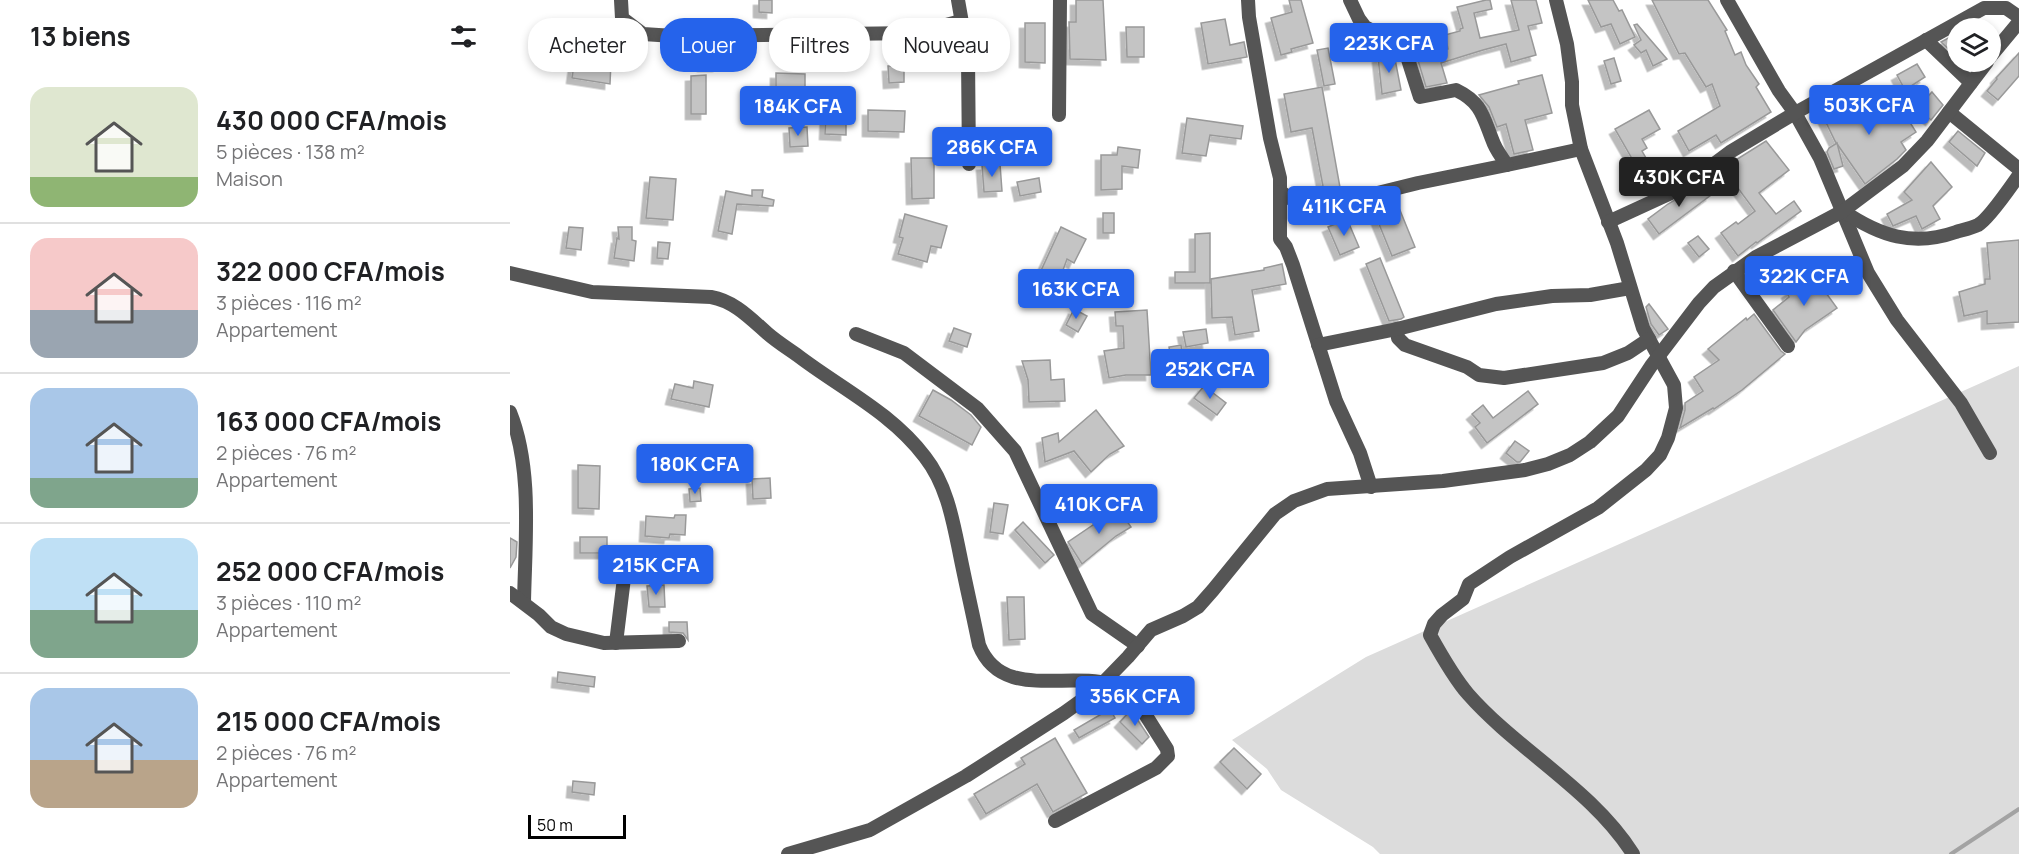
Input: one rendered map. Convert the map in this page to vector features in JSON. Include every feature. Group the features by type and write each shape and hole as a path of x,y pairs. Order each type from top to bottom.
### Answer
{"street":[{"path":"621,0 622,18 643,34 674,36 882,33"},
{"path":"958,0 961,18"},
{"path":"1059,115 1060,0"},
{"path":"1248,0 1281,192 1280,238 1293,265 1336,402 1360,453 1371,487"},
{"path":"1350,0 1365,27 1393,41 1404,50 1420,97 1456,90 1474,101 1485,120 1495,147 1507,165"},
{"path":"1556,0 1567,44 1572,82 1572,105 1581,149 1617,243 1643,328 1670,376 1676,396 1676,408 1668,438 1660,454 1632,482 1598,508 1510,557 1469,584 1463,599 1442,615 1434,624 1430,635 1467,693 1595,807 1633,854"},
{"path":"1726,0 1820,158 1868,273 1897,320 1961,403 1990,453"},
{"path":"1608,222 1669,194 1730,152 1795,113 1984,9 2006,8 2019,17"},
{"path":"2001,44 2019,22"},
{"path":"1926,40 1971,83"},
{"path":"968,72 969,164"},
{"path":"788,854 870,830 966,776 1064,713 1103,683 1151,630 1183,616 1198,606 1256,535 1284,506 1306,495 1327,489 1443,481 1525,470 1570,455 1605,430 1618,416 1658,356 1699,303 1734,271 1843,211 1915,155 1979,72"},
{"path":"1949,112 2019,169"},
{"path":"1281,192 1306,209 1313,209 1418,183 1581,149"},
{"path":"1843,211 1859,222 1900,238 1920,240 1944,236 1979,224 2019,175"},
{"path":"1734,271 1788,346"},
{"path":"510,273 592,292 711,297 733,305 824,376 842,385 875,408 910,440 925,457 942,485 950,510 983,654 995,668 1017,680 1103,683 1125,689 1133,695 1167,749 1168,756 1156,768 1055,822"},
{"path":"1318,345 1397,329 1496,304 1552,296 1590,295 1630,288"},
{"path":"1397,329 1398,338 1406,345 1467,367 1479,375 1504,378 1603,363 1628,353 1649,339"},
{"path":"856,334 904,353 977,408 1015,451 1092,614 1138,646"},
{"path":"510,412 522,457 526,528 524,603"},
{"path":"616,643 625,570"},
{"path":"510,593 551,627 566,634 604,643 679,642"}],"shaded area":[{"path":"2019,366 2019,854 1380,854 1373,847 1281,790 1267,769 1232,740 1366,657"}],"building":[{"path":"759,0 772,0 772,13 759,12"},
{"path":"1076,0 1103,0 1106,60 1070,59 1069,22 1076,22"},
{"path":"1289,0 1301,0 1313,43 1291,49 1292,52 1281,55 1271,18 1292,12"},
{"path":"1490,0 1492,9 1474,13 1480,38 1519,30 1511,0 1536,0 1542,23 1528,26 1536,55 1511,62 1506,44 1483,50 1441,63 1447,83 1426,87 1417,57 1448,49 1445,35 1463,28 1457,7"},
{"path":"1588,0 1613,0 1619,11 1622,10 1635,37 1620,44 1611,24 1601,27"},
{"path":"1652,0 1708,0 1727,30 1725,31 1735,55 1741,52 1746,65 1759,84 1756,87 1771,112 1721,143 1716,135 1689,151 1678,131 1720,106 1712,84 1706,87 1685,53 1679,54"},
{"path":"1225,19 1230,45 1244,42 1247,57 1208,64 1201,23"},
{"path":"1025,23 1045,23 1045,63 1025,62"},
{"path":"1637,24 1667,59 1653,66 1646,50 1641,53 1634,45 1641,40 1634,25"},
{"path":"1126,27 1144,27 1144,57 1127,57"},
{"path":"1947,39 1947,48 1941,42"},
{"path":"1328,48 1335,84 1324,86 1317,50"},
{"path":"2019,53 2019,76 1998,100 1987,91"},
{"path":"1394,54 1401,90 1382,94 1378,57"},
{"path":"1614,58 1621,81 1611,84 1604,61"},
{"path":"1917,64 1925,77 1905,90 1897,75"},
{"path":"573,72 611,72 610,84 572,78"},
{"path":"888,72 904,72 904,82 889,83"},
{"path":"776,73 805,74 805,91 776,90"},
{"path":"706,75 706,114 691,114 691,76"},
{"path":"1542,75 1552,113 1525,120 1533,150 1514,154 1506,124 1497,127 1489,107 1479,95"},
{"path":"1322,87 1341,193 1325,197 1312,128 1291,132 1284,94"},
{"path":"1932,92 1943,105 1931,120 1917,108"},
{"path":"1847,96 1857,116 1869,110 1873,117 1898,103 1916,132 1901,142 1906,150 1865,184 1835,141 1821,112"},
{"path":"868,110 905,111 904,132 868,131"},
{"path":"1649,110 1660,129 1642,139 1647,148 1642,151 1657,177 1642,185 1631,166 1635,164 1615,129"},
{"path":"826,111 846,112 846,135 825,134"},
{"path":"1187,118 1243,126 1241,139 1210,135 1206,156 1182,153"},
{"path":"807,127 808,146 790,147 789,128"},
{"path":"1958,131 1985,153 1977,166 1949,142"},
{"path":"1766,141 1789,170 1759,193 1776,214 1794,201 1801,211 1738,256 1721,233 1755,211 1723,168"},
{"path":"1837,143 1843,166 1834,169 1827,152"},
{"path":"1118,147 1140,150 1138,168 1122,166 1122,189 1101,190 1101,155 1117,155"},
{"path":"911,158 934,158 934,198 912,199"},
{"path":"1931,162 1952,187 1933,206 1940,219 1922,229 1916,216 1893,226 1887,214 1912,200 1904,192"},
{"path":"1000,164 1002,191 984,192 982,165"},
{"path":"650,177 676,179 673,220 646,218"},
{"path":"1039,178 1041,192 1020,196 1017,182"},
{"path":"1703,183 1711,195 1659,234 1648,219"},
{"path":"752,190 763,190 762,197 774,200 773,206 737,204 732,234 718,231 726,191 752,196"},
{"path":"1395,198 1415,247 1392,256 1372,207"},
{"path":"1103,213 1114,213 1114,233 1103,233"},
{"path":"905,214 947,226 941,248 931,246 927,262 898,254 903,238 899,237"},
{"path":"1347,219 1359,247 1340,255 1328,227"},
{"path":"569,227 583,228 581,250 566,248"},
{"path":"618,227 632,227 632,240 636,241 634,261 614,258 617,238 619,239"},
{"path":"1061,227 1086,239 1074,263 1067,259 1058,284 1039,275"},
{"path":"1210,233 1210,283 1175,283 1175,272 1195,272 1195,234"},
{"path":"1698,236 1709,249 1699,257 1688,243"},
{"path":"2019,240 2019,322 1987,324 1987,311 1964,316 1959,292 1985,284 1985,279 1990,279 1987,243"},
{"path":"658,242 670,243 668,259 657,258"},
{"path":"1380,258 1404,317 1401,319 1389,321 1366,264"},
{"path":"1282,264 1286,284 1252,290 1259,331 1235,335 1232,317 1212,318 1211,279 1264,270 1264,268"},
{"path":"1813,275 1837,308 1805,330 1796,342 1773,310 1789,297 1787,293"},
{"path":"1649,304 1668,329 1659,335 1651,324 1646,307"},
{"path":"1074,309 1087,316 1078,332 1066,325"},
{"path":"1147,310 1151,375 1109,378 1104,351 1124,348 1123,326 1116,326 1115,312"},
{"path":"1754,314 1785,354 1742,390 1680,428 1685,403 1703,391 1694,377 1719,360 1708,349"},
{"path":"954,328 971,334 967,347 949,341"},
{"path":"1206,329 1208,343 1186,347 1183,332"},
{"path":"1181,345 1185,369 1173,371 1169,347"},
{"path":"1050,360 1051,380 1064,379 1065,401 1029,402 1028,380 1022,361"},
{"path":"694,381 713,385 709,407 671,399 675,384 693,388"},
{"path":"1204,386 1226,403 1217,415 1194,398"},
{"path":"933,390 971,415 981,427 972,445 919,416"},
{"path":"1528,391 1538,404 1487,443 1475,427 1480,423 1472,414 1483,405 1493,418"},
{"path":"1096,410 1124,446 1110,454 1091,472 1074,451 1045,462 1042,438 1058,433 1059,442"},
{"path":"1515,441 1529,451 1520,462 1506,453"},
{"path":"578,465 600,466 599,509 578,508"},
{"path":"770,478 771,498 753,499 752,479"},
{"path":"700,488 701,501 690,502 689,489"},
{"path":"994,503 1008,505 1003,534 990,532"},
{"path":"1118,508 1131,527 1116,536 1082,564 1068,542"},
{"path":"675,515 686,515 685,535 670,534 669,538 645,536 646,516 674,518"},
{"path":"1023,522 1054,555 1045,563 1015,530"},
{"path":"580,537 607,537 607,553 580,553"},
{"path":"510,538 517,542 516,557 510,568"},
{"path":"686,555 687,572 662,573 661,557"},
{"path":"664,585 665,607 649,607 647,586"},
{"path":"1007,597 1024,597 1025,639 1009,640"},
{"path":"669,622 687,622 688,640 683,633 669,632"},
{"path":"558,672 595,677 594,687 557,682"},
{"path":"1110,709 1115,718 1079,738 1074,730"},
{"path":"1131,710 1149,737 1142,744 1120,722"},
{"path":"1055,738 1087,793 1053,812 1037,784 986,814 974,794 1025,764 1021,758"},
{"path":"1234,748 1261,774 1247,789 1220,762"},
{"path":"573,781 595,783 594,795 572,792"}],"waterway":[{"path":"1951,854 2019,809"}]}
